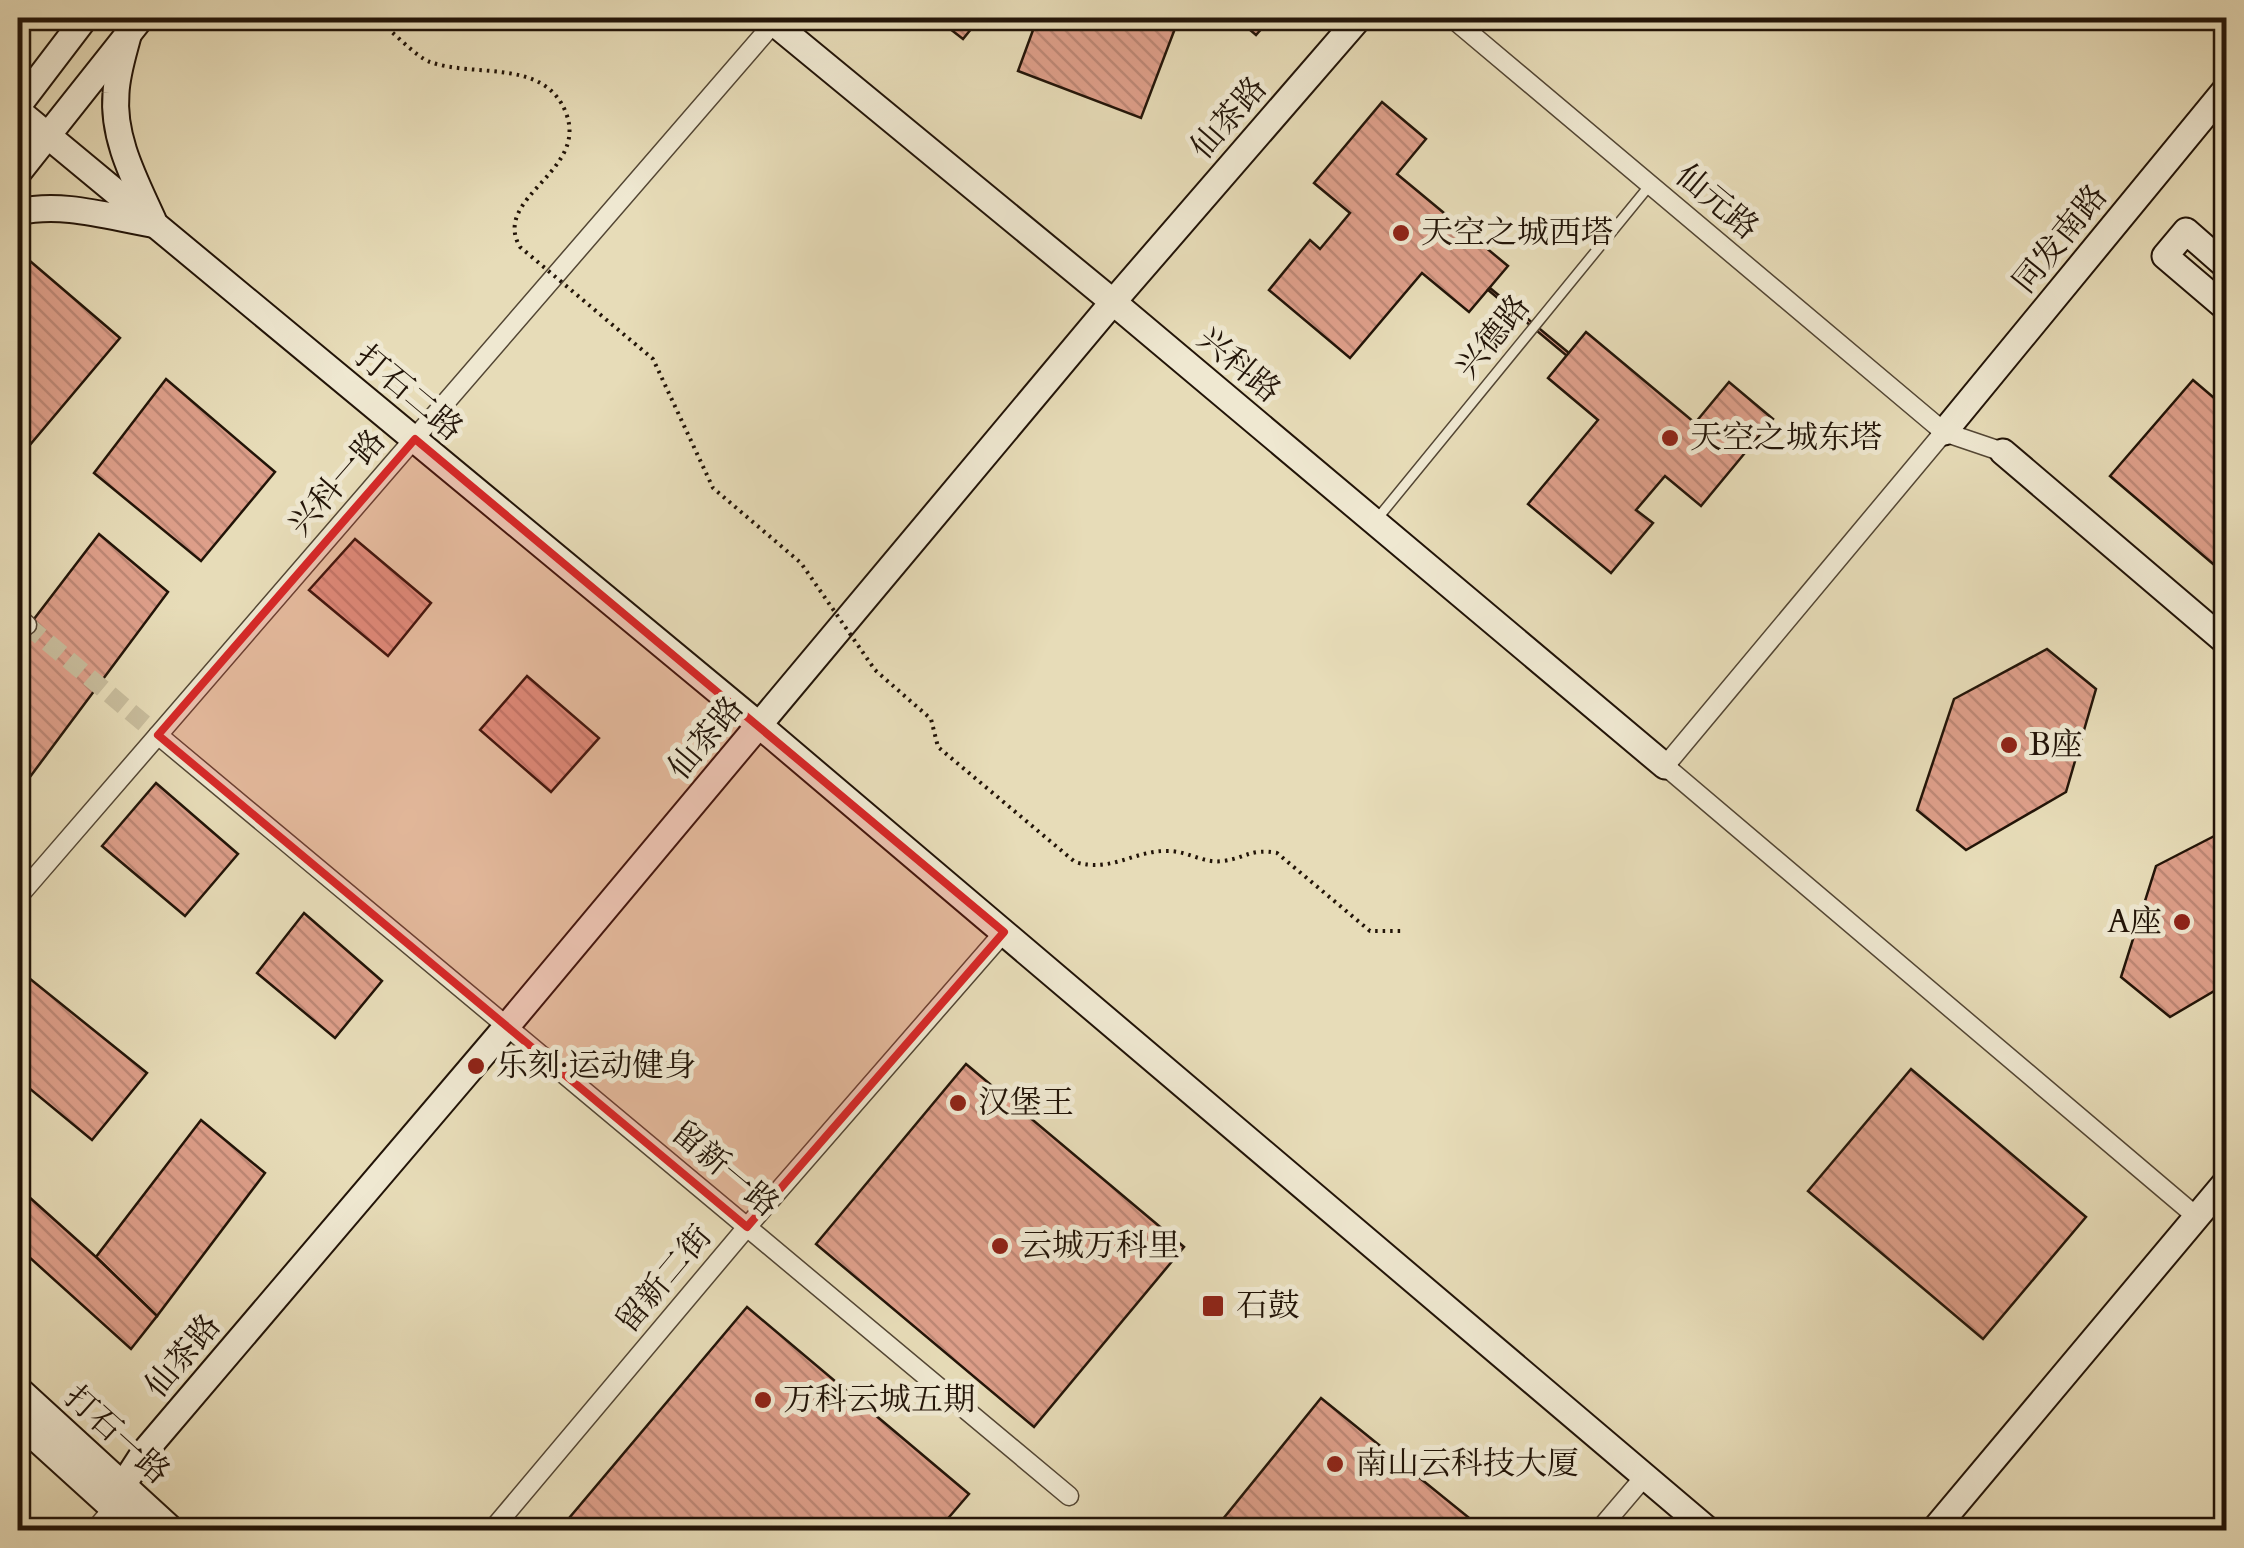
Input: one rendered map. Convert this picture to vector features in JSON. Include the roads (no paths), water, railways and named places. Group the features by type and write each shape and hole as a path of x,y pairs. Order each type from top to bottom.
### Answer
{"main road":[{"path":"18,108 85,18"},
{"name":"仙茶路","path":"117,1495 145,1451 507,1026 1113,302 1359,18"},
{"name":"兴科路","path":"774,19 1665,766"},
{"path":"18,173 135,25"},
{"path":"135,25 117,84 117,124 154,224"},
{"name":"同发南路","path":"1944,432 2226,89"},
{"name":"打石二路","path":"18,108 760,724 1708,1530"},
{"path":"18,212 61,208 154,224"},
{"path":"2226,266 2186,231 2165,256 2226,308"},
{"path":"2003,452 2226,642"},
{"path":"1934,1530 2226,1182"},
{"name":"打石一路","path":"18,1389 117,1495 137,1530"},
{"name":"打石一路","path":"18,1422 172,1530"}],"street":[{"name":"仙元路","path":"1452,18 1944,432"},
{"name":"兴科一路","path":"18,897 774,19"},
{"path":"2003,452 1944,432 1665,766 2197,1217"},
{"name":"留新一路","path":"158,735 1068,1496"},
{"name":"留新二街","path":"492,1530 747,1227 1004,932"},
{"path":"1599,1530 1645,1476"}],"lane":[{"name":"兴德路","path":"1375,521 1650,185"},
{"path":"89,1530 117,1495"}],"tunnel":[{"path":"27,625 158,735"}],"place":[{"name":"天空之城西塔","path":"1401,233"},
{"name":"天空之城东塔","path":"1670,438"},
{"name":"B座","path":"2009,745"},
{"name":"A座","path":"2182,922"},
{"name":"乐刻·运动健身","path":"476,1066"},
{"name":"汉堡王","path":"958,1103"},
{"name":"云城万科里","path":"1000,1246"},
{"name":"石鼓","path":"1213,1306"},
{"name":"万科云城五期","path":"763,1400"},
{"name":"南山云科技大厦","path":"1335,1464"}]}
